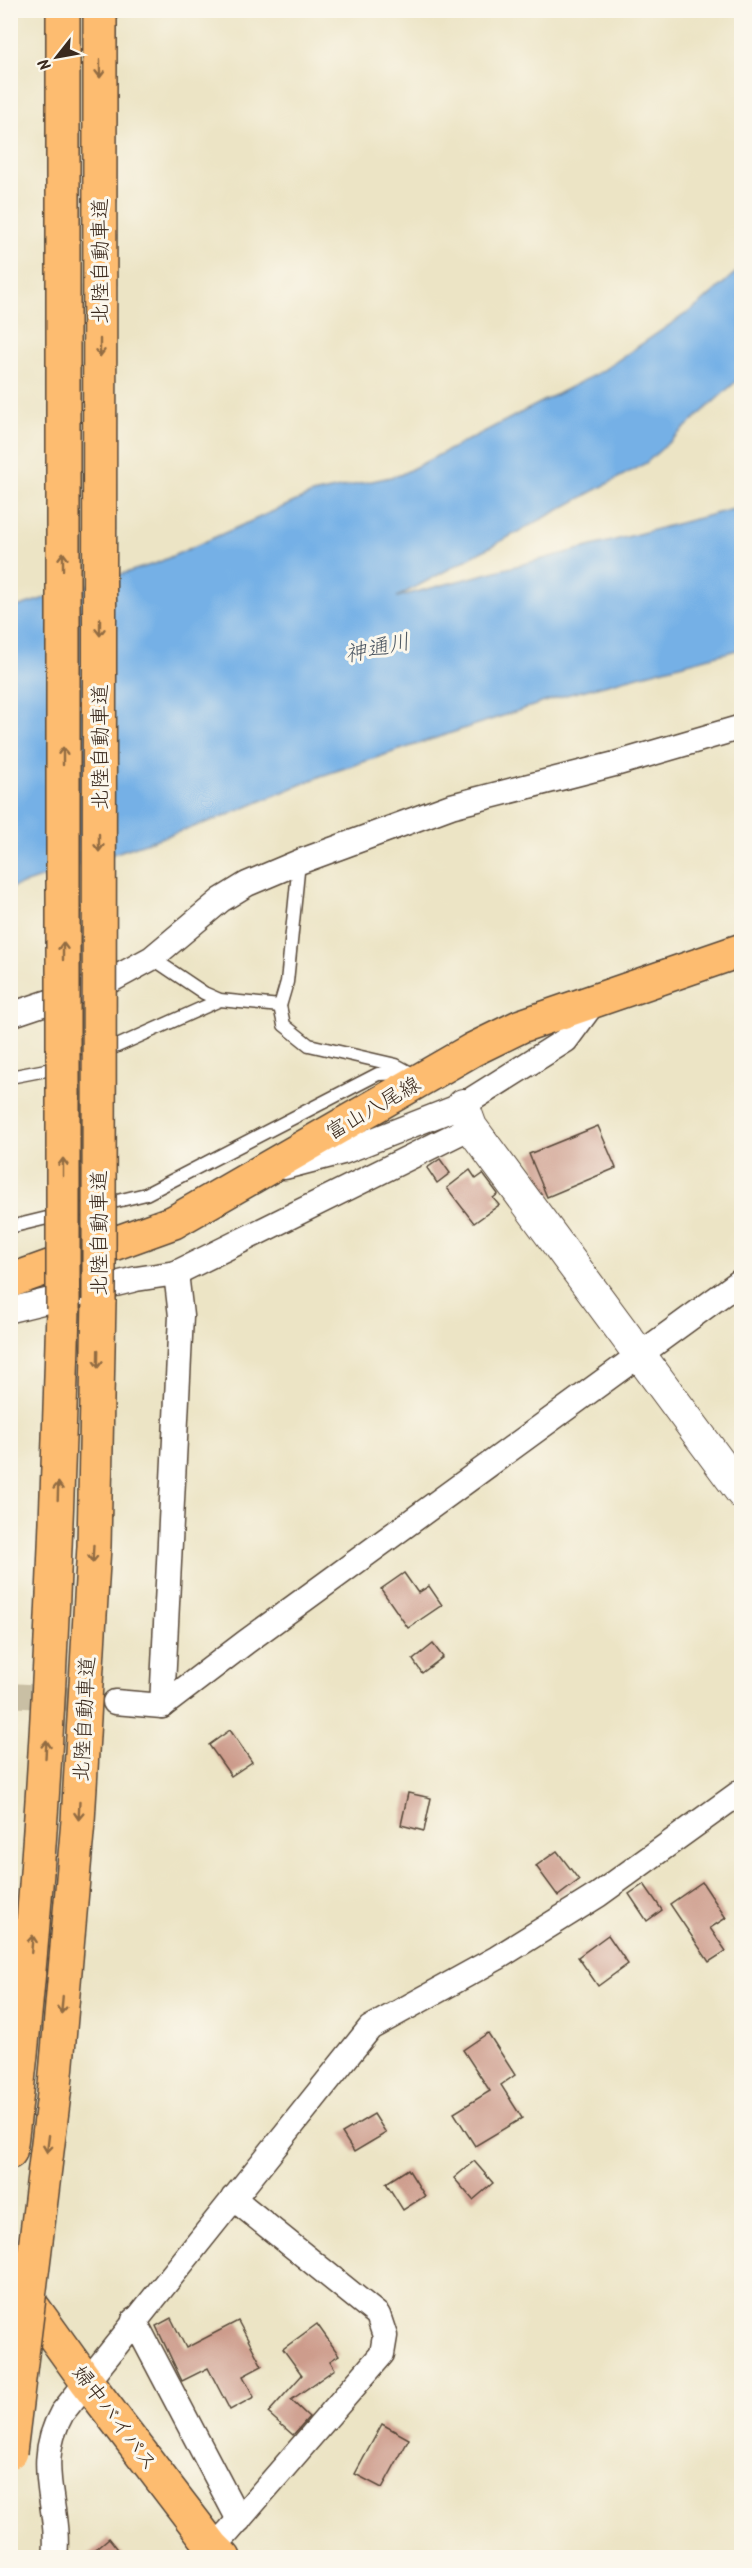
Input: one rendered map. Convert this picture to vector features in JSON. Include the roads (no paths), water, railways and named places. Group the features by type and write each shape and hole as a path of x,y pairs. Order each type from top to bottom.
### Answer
{"main road":[{"name":"北陸自動車道","path":"10,2152 21,2065 42,1815 56,1565 63,1310 63,10"},
{"name":"北陸自動車道","path":"10,2452 55,2086 78,1821 94,1546 99,1300 100,10"},
{"name":"富山八尾線","path":"10,1281 174,1222 260,1173 418,1075 521,1026 741,950"},
{"name":"婦中バイパス","path":"10,2275 80,2390"},
{"name":"婦中バイパス","path":"10,2310 80,2390 209,2555"}],"street":[{"path":"10,1015 108,982 152,958 220,900 247,884 299,862 451,806 615,764 741,727"},
{"path":"10,1310 136,1279 176,1273 467,1116 566,1040 594,1002"},
{"path":"260,1173 467,1116"},
{"path":"467,1116 741,1494"},
{"path":"162,1706 181,1316 176,1273"},
{"path":"116,1702 162,1706 246,1642 741,1281"},
{"path":"56,2558 57,2545 47,2474 51,2432 80,2390 135,2320 370,2028 497,1958 598,1895 741,1791"},
{"path":"209,2555 382,2354 385,2336 378,2315 233,2198"},
{"path":"135,2320 239,2520"}],"lane":[{"path":"299,862 287,982 280,1006 284,1025 309,1045 396,1065 418,1075"},
{"path":"152,958 204,993 220,1000 280,1006"},
{"path":"10,1077 77,1064 220,1000"},
{"path":"10,1227 146,1194 378,1074 418,1075"}],"water":[{"name":"神通川","path":"741,268 741,377 646,463 397,597 741,507 741,649 566,695 321,776 223,817 11,888 10,609 157,563 312,494 400,475 602,371 700,304"}],"tunnel":[{"path":"10,1695 101,1701"}]}
